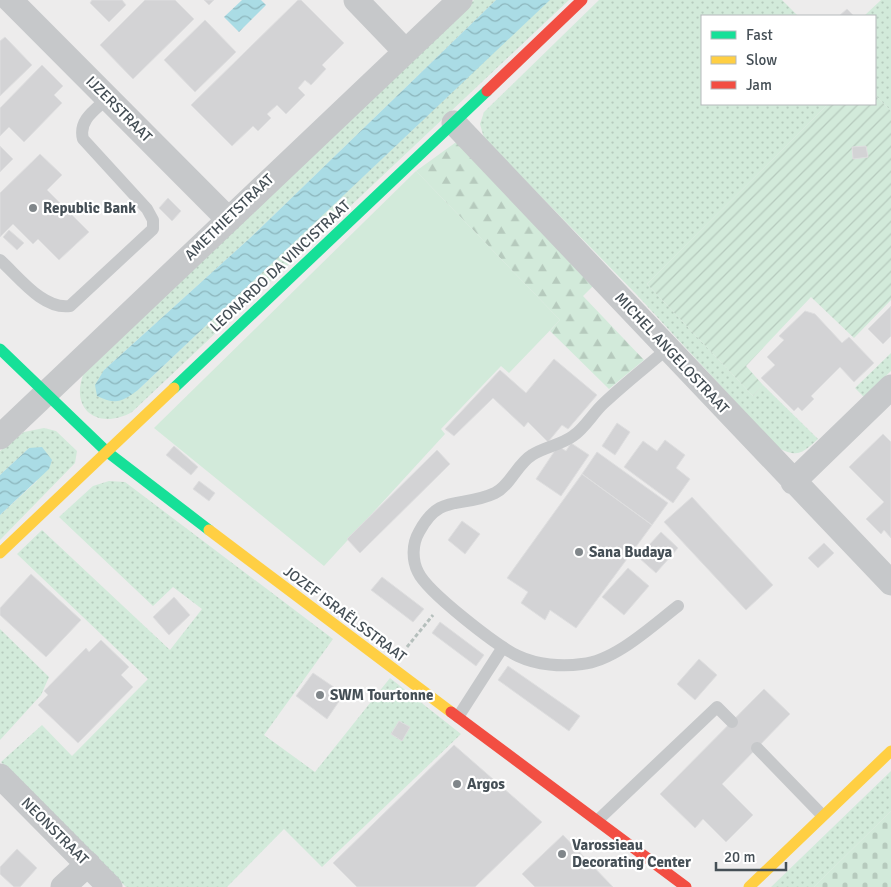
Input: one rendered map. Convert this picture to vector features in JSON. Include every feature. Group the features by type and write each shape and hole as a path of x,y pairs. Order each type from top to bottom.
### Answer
{"street":[{"name":"IJZERSTRAAT","path":"10,0 228,218"},
{"path":"356,0 405,51"},
{"name":"AMETHIETSTRAAT","path":"0,436 460,0"},
{"name":"LEONARDO DA VINCISTRAAT","path":"0,553 106,450 582,0"},
{"name":"MICHEL ANGELOSTRAAT","path":"454,123 891,583"},
{"name":"JOZEF ISRAËLSSTRAAT","path":"0,349 106,450 391,667 686,887"},
{"path":"793,482 891,387"},
{"path":"749,887 822,815 891,751"},
{"name":"NEONSTRAAT","path":"0,776 110,887"},
{"path":"63,887 88,864"}],"lane":[{"path":"0,260 45,300 61,308 70,306 153,229 152,220 147,209 83,139 81,129 84,120 108,98"},
{"path":"667,349 604,402 573,436 530,455 497,492 465,502 444,504 429,516 417,534 413,554 417,571 427,587 503,647 519,656 539,662 583,664 607,656 629,644 678,606"},
{"path":"458,717 503,647"},
{"path":"598,820 717,707 732,722"},
{"path":"757,748 822,815"}],"path":[{"path":"391,667 445,601"}],"green space":[{"path":"474,0 496,0 250,238 104,370 138,390 549,0 569,0 132,412 109,419 99,418 84,408 80,388 83,375"},
{"path":"599,0 782,0 797,15 701,15 701,105 827,105 647,284 753,396 763,385 818,439 804,451 796,453 778,448 636,294 484,138 480,124 484,112"},
{"path":"881,0 891,0 891,111 876,96 876,15 865,15"},
{"path":"876,96 891,111 891,300 854,338 811,297 746,366 763,385 753,396 647,284 827,105 876,105"},
{"path":"459,140 595,284 583,296 644,360 609,389 550,331 560,320 416,171"},
{"path":"416,171 560,320 509,373 501,366 441,429 445,434 324,566 154,428"},
{"path":"891,353 891,371 864,397 855,388"},
{"path":"44,428 56,431 77,451 75,463 0,540 0,515 37,481 29,448 0,475 0,451 24,432"},
{"path":"109,481 125,482 333,639 264,735 315,772 390,678 461,734 322,867 284,829 227,887 126,887 1,762 42,725 72,756 148,679 17,554 42,530 170,650 202,609 173,587 153,606 59,517 93,486"},
{"path":"0,629 49,677 41,695 0,740"},
{"path":"891,771 891,811 814,887 771,887"},
{"path":"891,811 891,887 814,887"}],"water":[{"path":"242,0 261,0 266,5 239,32 224,17"},
{"path":"496,0 550,0 138,390 119,401 109,401 97,396 95,385 104,370 250,238"},
{"path":"42,447 52,460 49,469 0,515 0,475 29,448"}],"building":[{"path":"92,0 122,0 126,5 109,22 90,3"},
{"path":"145,0 175,0 194,19 133,79 100,45"},
{"path":"204,0 214,0 209,5"},
{"path":"298,0 301,0 344,43 322,65 326,69 311,85 305,80 298,88 305,95 286,114 277,105 267,114 271,118 258,131 253,126 232,146 191,105"},
{"path":"847,9 853,15 840,15"},
{"path":"205,20 236,52 195,92 164,60"},
{"path":"5,37 32,65 0,96 0,41"},
{"path":"42,65 63,86 54,95 62,103 24,142 9,127 0,136 0,108"},
{"path":"0,146 13,159 0,172"},
{"path":"866,146 868,157 853,159 852,147"},
{"name":"Republic Bank","path":"40,154 62,175 47,190 89,232 59,260 38,239 33,244 13,224 0,237 0,193"},
{"path":"168,198 181,211 172,221 159,208"},
{"path":"9,230 24,243 17,250 3,237"},
{"path":"891,306 891,336 883,344 868,329"},
{"path":"805,311 815,314 842,343 849,337 874,363 854,382 840,367 811,396 814,399 802,411 798,407 794,411 761,378 775,365 767,357 784,340 779,336"},
{"path":"554,359 597,395 568,429 562,425 548,442 528,422 524,427 493,398 454,436 445,429 500,370 526,393"},
{"path":"617,423 630,432 615,455 602,446"},
{"path":"883,434 891,442 891,538 884,530 881,534 866,519 884,502 849,467"},
{"path":"665,440 685,455 676,468 690,479 673,503 624,467 643,441 657,451"},
{"path":"571,443 589,455 561,496 536,479 558,446 566,451"},
{"path":"174,446 198,467 191,475 166,455"},
{"path":"437,450 450,464 360,553 347,539"},
{"path":"597,452 668,503 652,525 582,474"},
{"name":"Sana Budaya","path":"582,474 652,525 576,628 550,610 545,620 521,603 528,592 507,578"},
{"path":"199,481 215,493 209,501 193,489"},
{"path":"692,497 773,585 746,610 664,522"},
{"path":"462,521 480,534 465,554 448,540"},
{"path":"661,532 678,548 656,573 638,557"},
{"path":"824,543 834,553 818,568 808,558"},
{"path":"628,568 649,586 624,615 602,597"},
{"path":"31,574 81,620 46,657 0,615 0,608"},
{"path":"382,577 424,609 413,622 371,590"},
{"path":"174,597 190,615 169,635 153,617"},
{"path":"440,622 484,655 476,666 432,633"},
{"path":"101,640 129,667 121,675 133,687 78,743 38,705 48,695 44,691 86,648 89,652"},
{"path":"699,659 717,675 695,700 677,684"},
{"path":"508,666 580,716 569,731 498,680"},
{"name":"SWM Tourtonne","path":"313,673 344,694 327,719 296,696"},
{"path":"764,689 790,714 722,784 753,815 726,842 703,819 695,828 660,794"},
{"path":"399,721 410,727 402,741 391,734"},
{"name":"Argos","path":"454,745 542,822 475,887 357,887 333,863"},
{"name":"Varossieau Decorating Center","path":"563,835 613,887 535,887 522,874"},
{"path":"17,849 37,868 20,887 14,887 0,874 0,867"}],"traffic: fast":[{"path":"174,388 487,91"},
{"path":"0,349 106,451 209,530"}],"traffic: slow":[{"path":"0,553 174,388"},
{"path":"209,530 451,712"},
{"path":"749,887 891,751"}],"traffic: jam":[{"path":"487,91 582,0"},
{"path":"451,712 686,887"}],"place":[{"name":"Republic Bank","path":"33,208"},
{"name":"Sana Budaya","path":"579,552"},
{"name":"SWM Tourtonne","path":"320,695"},
{"name":"Argos","path":"457,784"},
{"name":"Varossieau Decorating Center","path":"562,854"}]}
